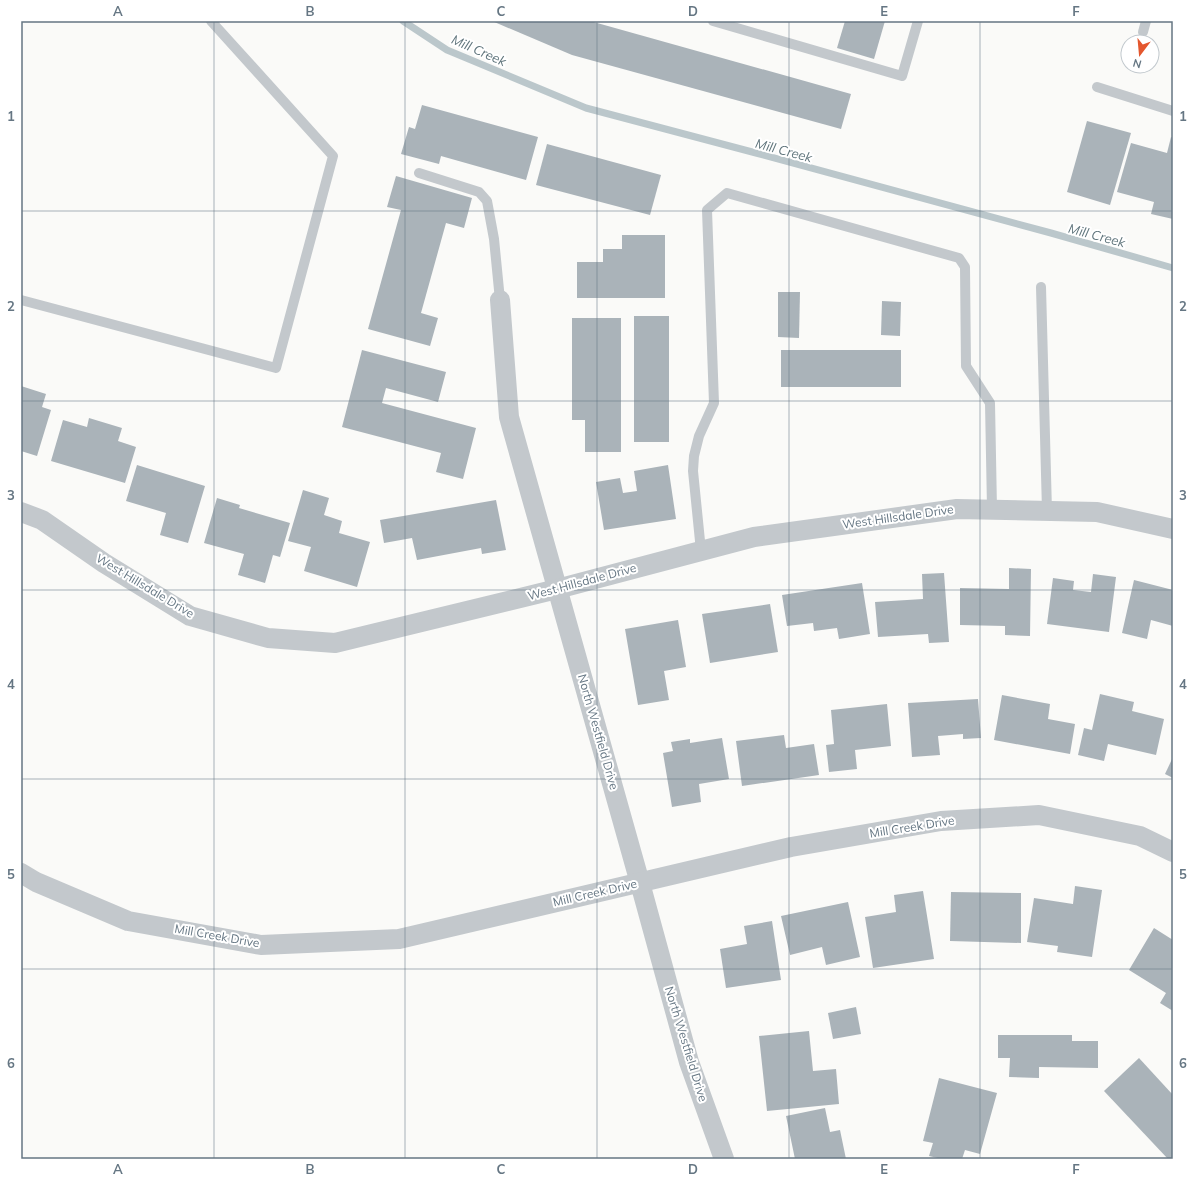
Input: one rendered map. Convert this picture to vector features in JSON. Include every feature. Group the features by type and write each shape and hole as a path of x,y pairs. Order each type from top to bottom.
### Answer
{"street":[{"name":"North Westfield Drive","path":"500,300 509,418 689,1062 724,1159"},
{"name":"West Hillsdale Drive","path":"21,512 42,520 104,562 190,616 268,638 335,643 557,589 754,537 957,509 1097,512 1173,529"},
{"name":"Mill Creek Drive","path":"21,873 36,882 128,921 262,945 400,939 790,847 941,821 1039,815 1140,836 1173,852"}],"lane":[{"path":"21,300 276,368 333,156 211,21"},
{"path":"714,21 902,76 918,21"},
{"path":"1143,32 1146,21"},
{"path":"1097,87 1173,111"},
{"path":"419,173 479,192 487,201 494,239 500,300"},
{"path":"702,551 693,471 694,456 699,436 714,403 707,210 727,193 959,258 965,267 966,366 990,403 992,509"},
{"path":"1041,287 1047,511"}],"building":[{"path":"492,21 590,21 851,94 841,129 572,55"},
{"path":"845,21 885,21 874,59 837,48"},
{"path":"422,105 538,137 526,180 441,156 439,164 401,154 409,127 415,129"},
{"path":"1087,121 1131,133 1110,205 1067,192"},
{"path":"1171,137 1173,138 1173,219 1151,214 1154,202 1117,192 1131,143 1167,153"},
{"path":"547,144 661,175 650,215 536,185"},
{"path":"396,176 472,198 464,228 446,223 421,313 438,318 430,346 368,329 401,210 387,207"},
{"path":"622,235 665,235 665,298 577,298 577,262 603,262 603,249 622,249"},
{"path":"778,292 800,292 799,338 778,337"},
{"path":"882,301 901,302 900,336 881,335"},
{"path":"634,316 669,316 669,442 634,442"},
{"path":"572,318 621,318 621,452 585,452 585,420 572,420"},
{"path":"362,350 446,372 438,402 386,388 382,403 476,428 463,479 436,472 441,453 342,427"},
{"path":"781,350 901,350 901,387 781,387"},
{"path":"21,386 46,394 42,407 51,410 37,456 21,451"},
{"path":"89,418 122,428 118,441 136,447 125,483 51,461 63,420 87,427"},
{"path":"137,465 205,486 188,543 160,535 166,513 126,501"},
{"path":"668,465 676,519 604,530 596,482 620,478 623,493 637,491 634,471"},
{"path":"303,490 329,498 324,515 342,521 339,533 370,542 357,587 304,571 311,547 288,541"},
{"path":"217,498 240,505 239,508 290,523 280,557 273,555 265,583 238,575 244,554 204,543"},
{"path":"496,500 506,550 482,554 481,548 417,560 412,538 384,543 380,520"},
{"path":"1009,568 1031,569 1030,636 1005,635 1005,626 960,625 960,588 1009,589"},
{"path":"944,573 949,642 929,643 928,634 878,637 875,602 923,599 922,574"},
{"path":"1093,574 1116,577 1109,632 1047,624 1053,578 1074,581 1073,590 1091,592"},
{"path":"1134,580 1173,590 1173,626 1151,620 1147,639 1122,633"},
{"path":"862,583 870,634 839,639 837,628 814,631 813,623 787,626 782,595"},
{"path":"770,604 778,652 710,663 702,614"},
{"path":"678,620 686,667 664,671 669,700 638,705 625,629"},
{"path":"1100,694 1134,702 1132,711 1164,719 1156,755 1108,744 1104,761 1078,755 1084,728 1092,730"},
{"path":"1002,695 1050,704 1048,719 1075,724 1070,754 994,740"},
{"path":"978,699 981,738 963,739 963,734 938,736 940,755 912,757 908,703"},
{"path":"887,704 891,746 855,750 857,769 829,772 826,745 834,744 831,710"},
{"path":"784,735 786,748 814,744 819,775 742,786 736,741"},
{"path":"722,738 729,779 699,784 701,802 672,807 663,753 673,751 671,742 690,739 690,743"},
{"path":"1173,757 1173,778 1165,774"},
{"path":"1075,886 1102,890 1092,957 1057,952 1058,946 1027,942 1034,898 1073,904"},
{"path":"923,891 934,959 873,968 865,917 896,912 894,895"},
{"path":"951,892 1021,893 1021,943 950,941"},
{"path":"848,902 860,957 826,965 822,947 790,955 781,916"},
{"path":"772,921 781,980 726,988 720,949 747,944 744,926"},
{"path":"1154,928 1173,940 1173,1011 1160,1003 1166,993 1129,970"},
{"path":"856,1007 861,1034 833,1039 828,1013"},
{"path":"809,1031 813,1071 836,1069 839,1104 767,1111 759,1036"},
{"path":"998,1035 1072,1035 1072,1041 1098,1041 1098,1068 1039,1067 1039,1078 1009,1077 1010,1058 998,1058"},
{"path":"1139,1058 1173,1095 1173,1159 1168,1159 1104,1091"},
{"path":"939,1078 997,1093 980,1154 965,1150 962,1159 942,1159 929,1156 933,1143 923,1141"},
{"path":"825,1108 830,1132 840,1130 846,1159 795,1159 786,1116"}],"waterway":[{"name":"Mill Creek","path":"403,21 447,50 586,108 1051,233 1173,268"}]}
